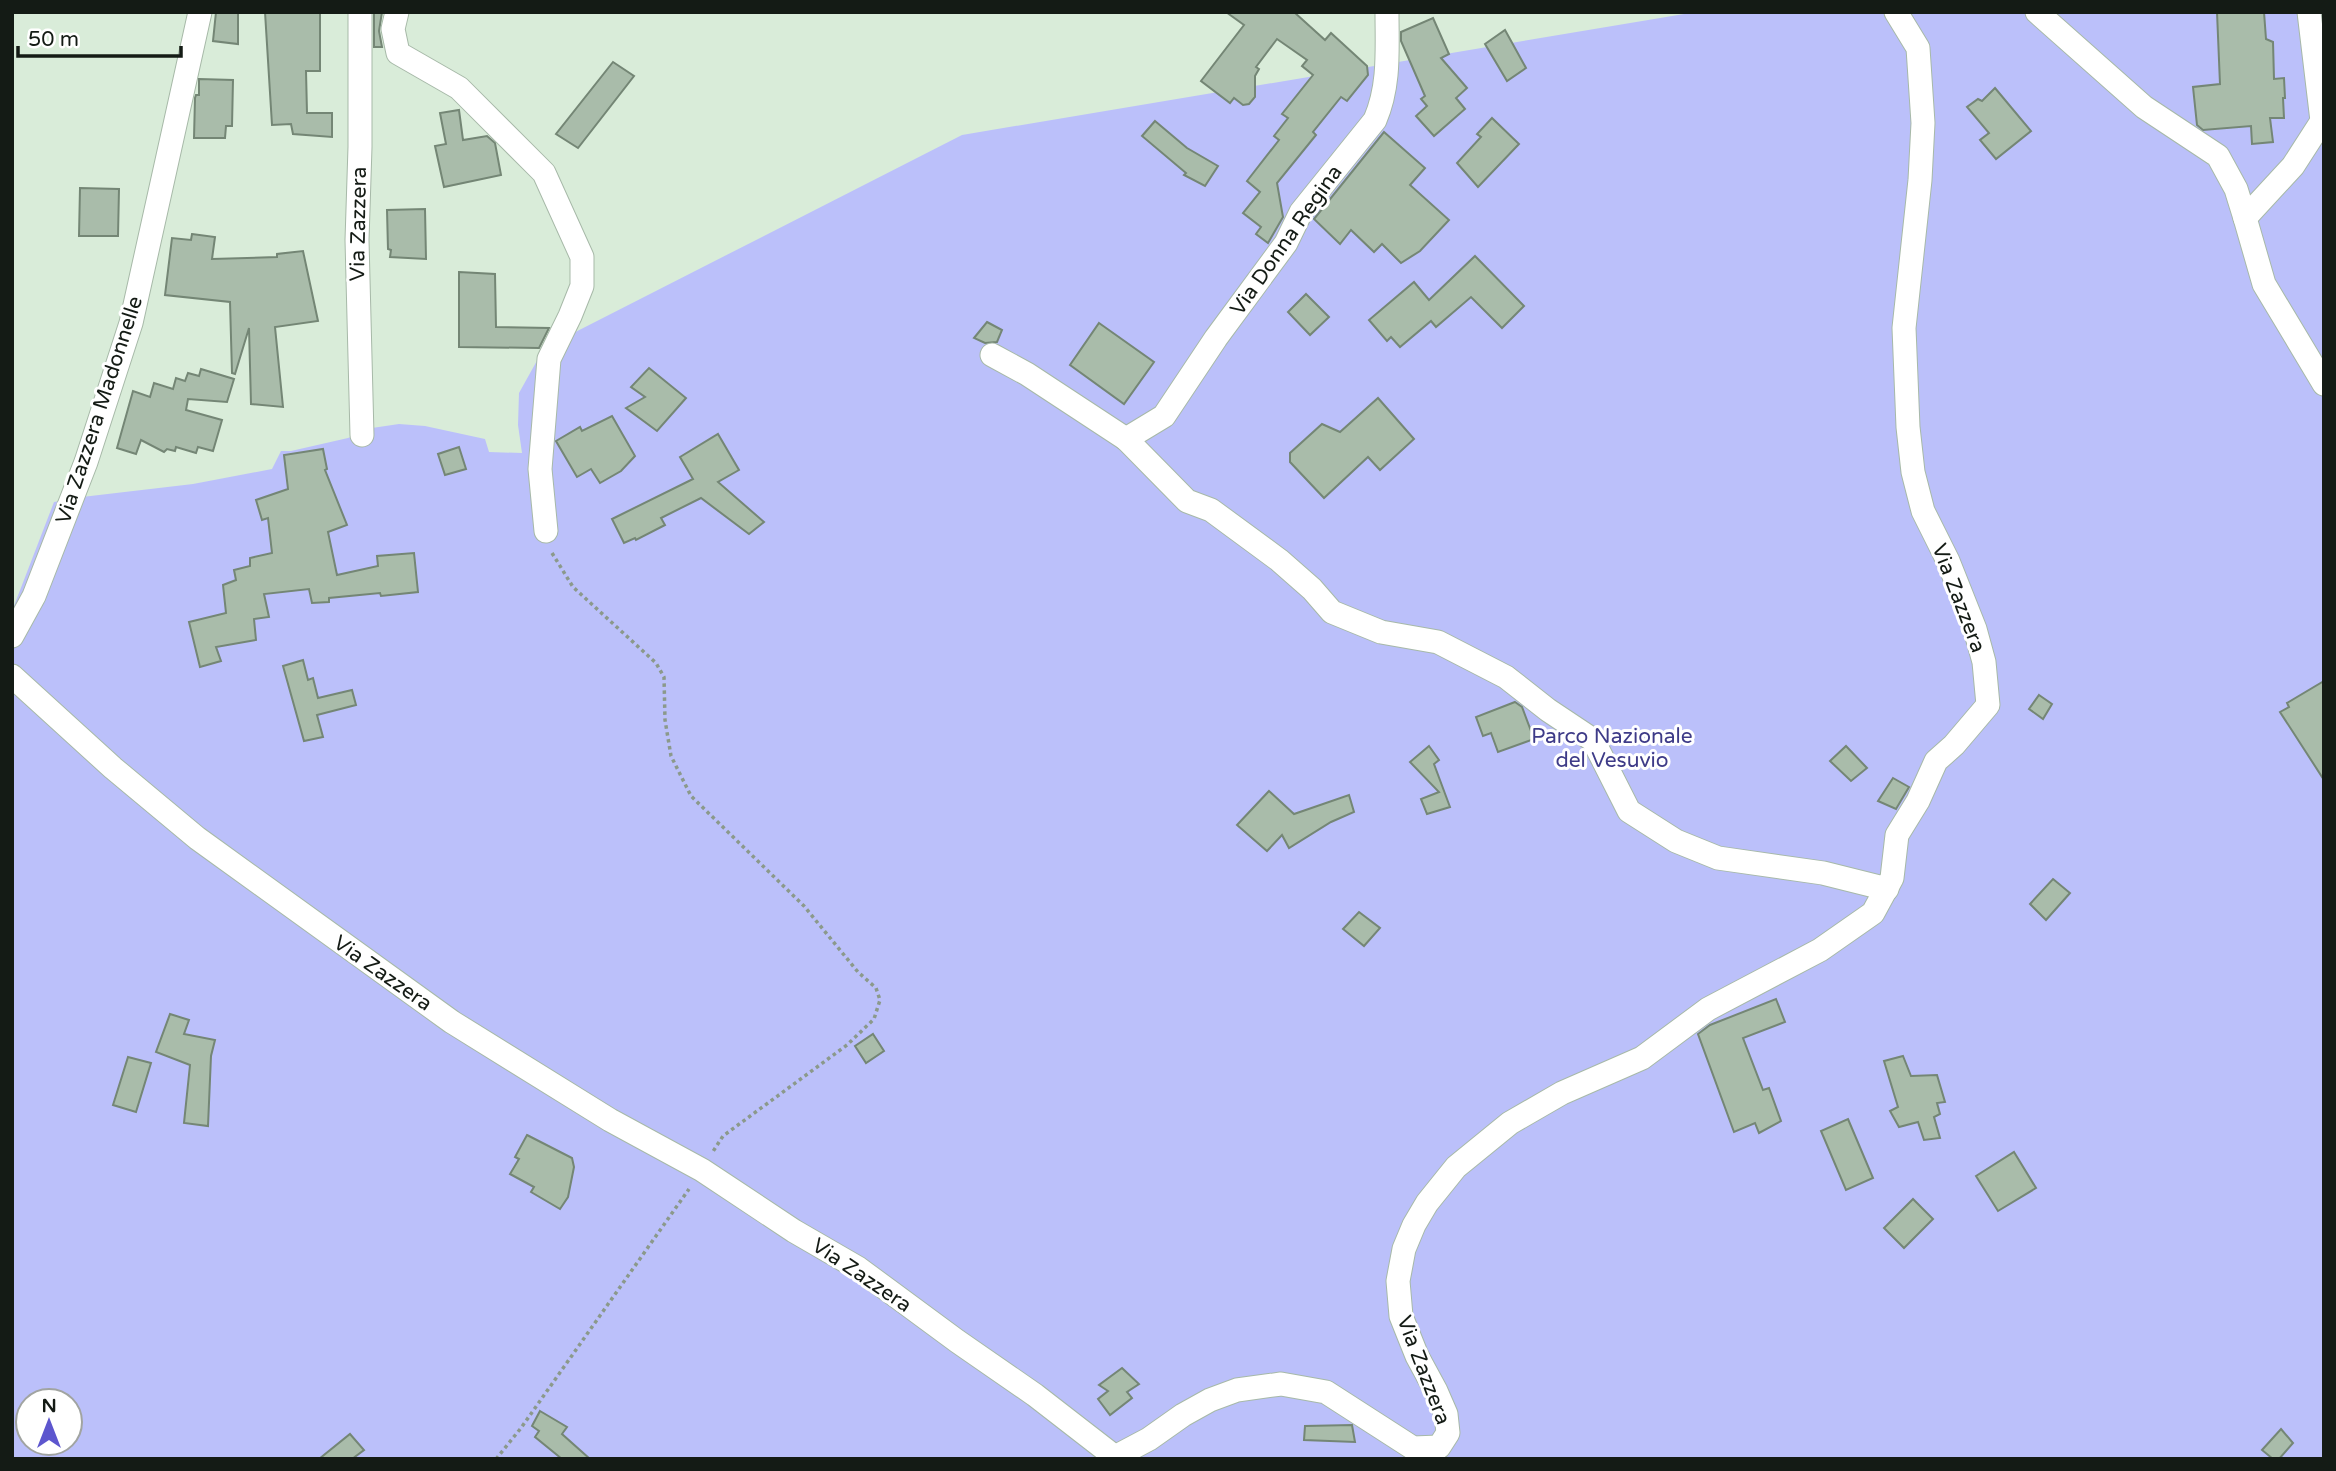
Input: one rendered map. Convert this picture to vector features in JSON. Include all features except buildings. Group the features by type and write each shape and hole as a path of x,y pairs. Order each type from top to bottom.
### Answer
{"street":[{"name":"Via Zazzera Madonnelle","path":"12,636 34,596 86,462 131,323 200,12"},
{"name":"Via Zazzera","path":"360,12 357,253 362,435"},
{"path":"397,12 393,29 398,53 459,88 544,173 582,257 582,286 549,359 540,469 546,531"},
{"name":"Via Donna Regina","path":"1126,439 1164,416 1216,338 1286,243 1301,212 1375,120 1388,75 1387,12"},
{"name":"Via Zazzera","path":"12,676 113,768 197,838 452,1022 610,1120 702,1170 794,1231 858,1268 1035,1395 1115,1457 1210,1400 1237,1390 1281,1384 1326,1392 1413,1448 1439,1447 1448,1433 1446,1414 1401,1316 1398,1281 1404,1250 1427,1203 1457,1167 1510,1123 1562,1093 1642,1058 1708,1009 1820,950 1873,913 1892,877 1897,835 1918,801 1936,761 1954,745 1988,705 1984,662 1975,629 1948,561 1923,511 1913,471 1908,427 1904,328 1920,180 1923,124 1918,48 1896,12"},
{"path":"2038,12 2144,107 2218,156 2236,189 2264,284 2324,384"},
{"path":"2245,218 2293,166 2322,121 2309,12"},
{"path":"992,355 1027,374 1126,439 1187,500 1211,510 1259,544 1312,589 1332,612 1381,632 1437,642 1506,677 1593,740 1629,811 1676,841 1718,858 1823,873 1887,889"}],"path":[{"path":"496,1459 521,1428 723,1136 847,1045 874,1019 880,1000 876,988 858,972 804,906 691,796 671,756 665,720 664,677 656,663 572,587 553,555 546,531"}],"green space":[{"name":"Parco Nazionale del Vesuvio","path":"1696,12 2324,12 2324,1459 12,1459 12,611 54,502 193,484 272,469 281,451 348,438 372,428 399,424 425,426 485,439 489,452 522,453 518,425 519,393 544,348 962,135"}]}
